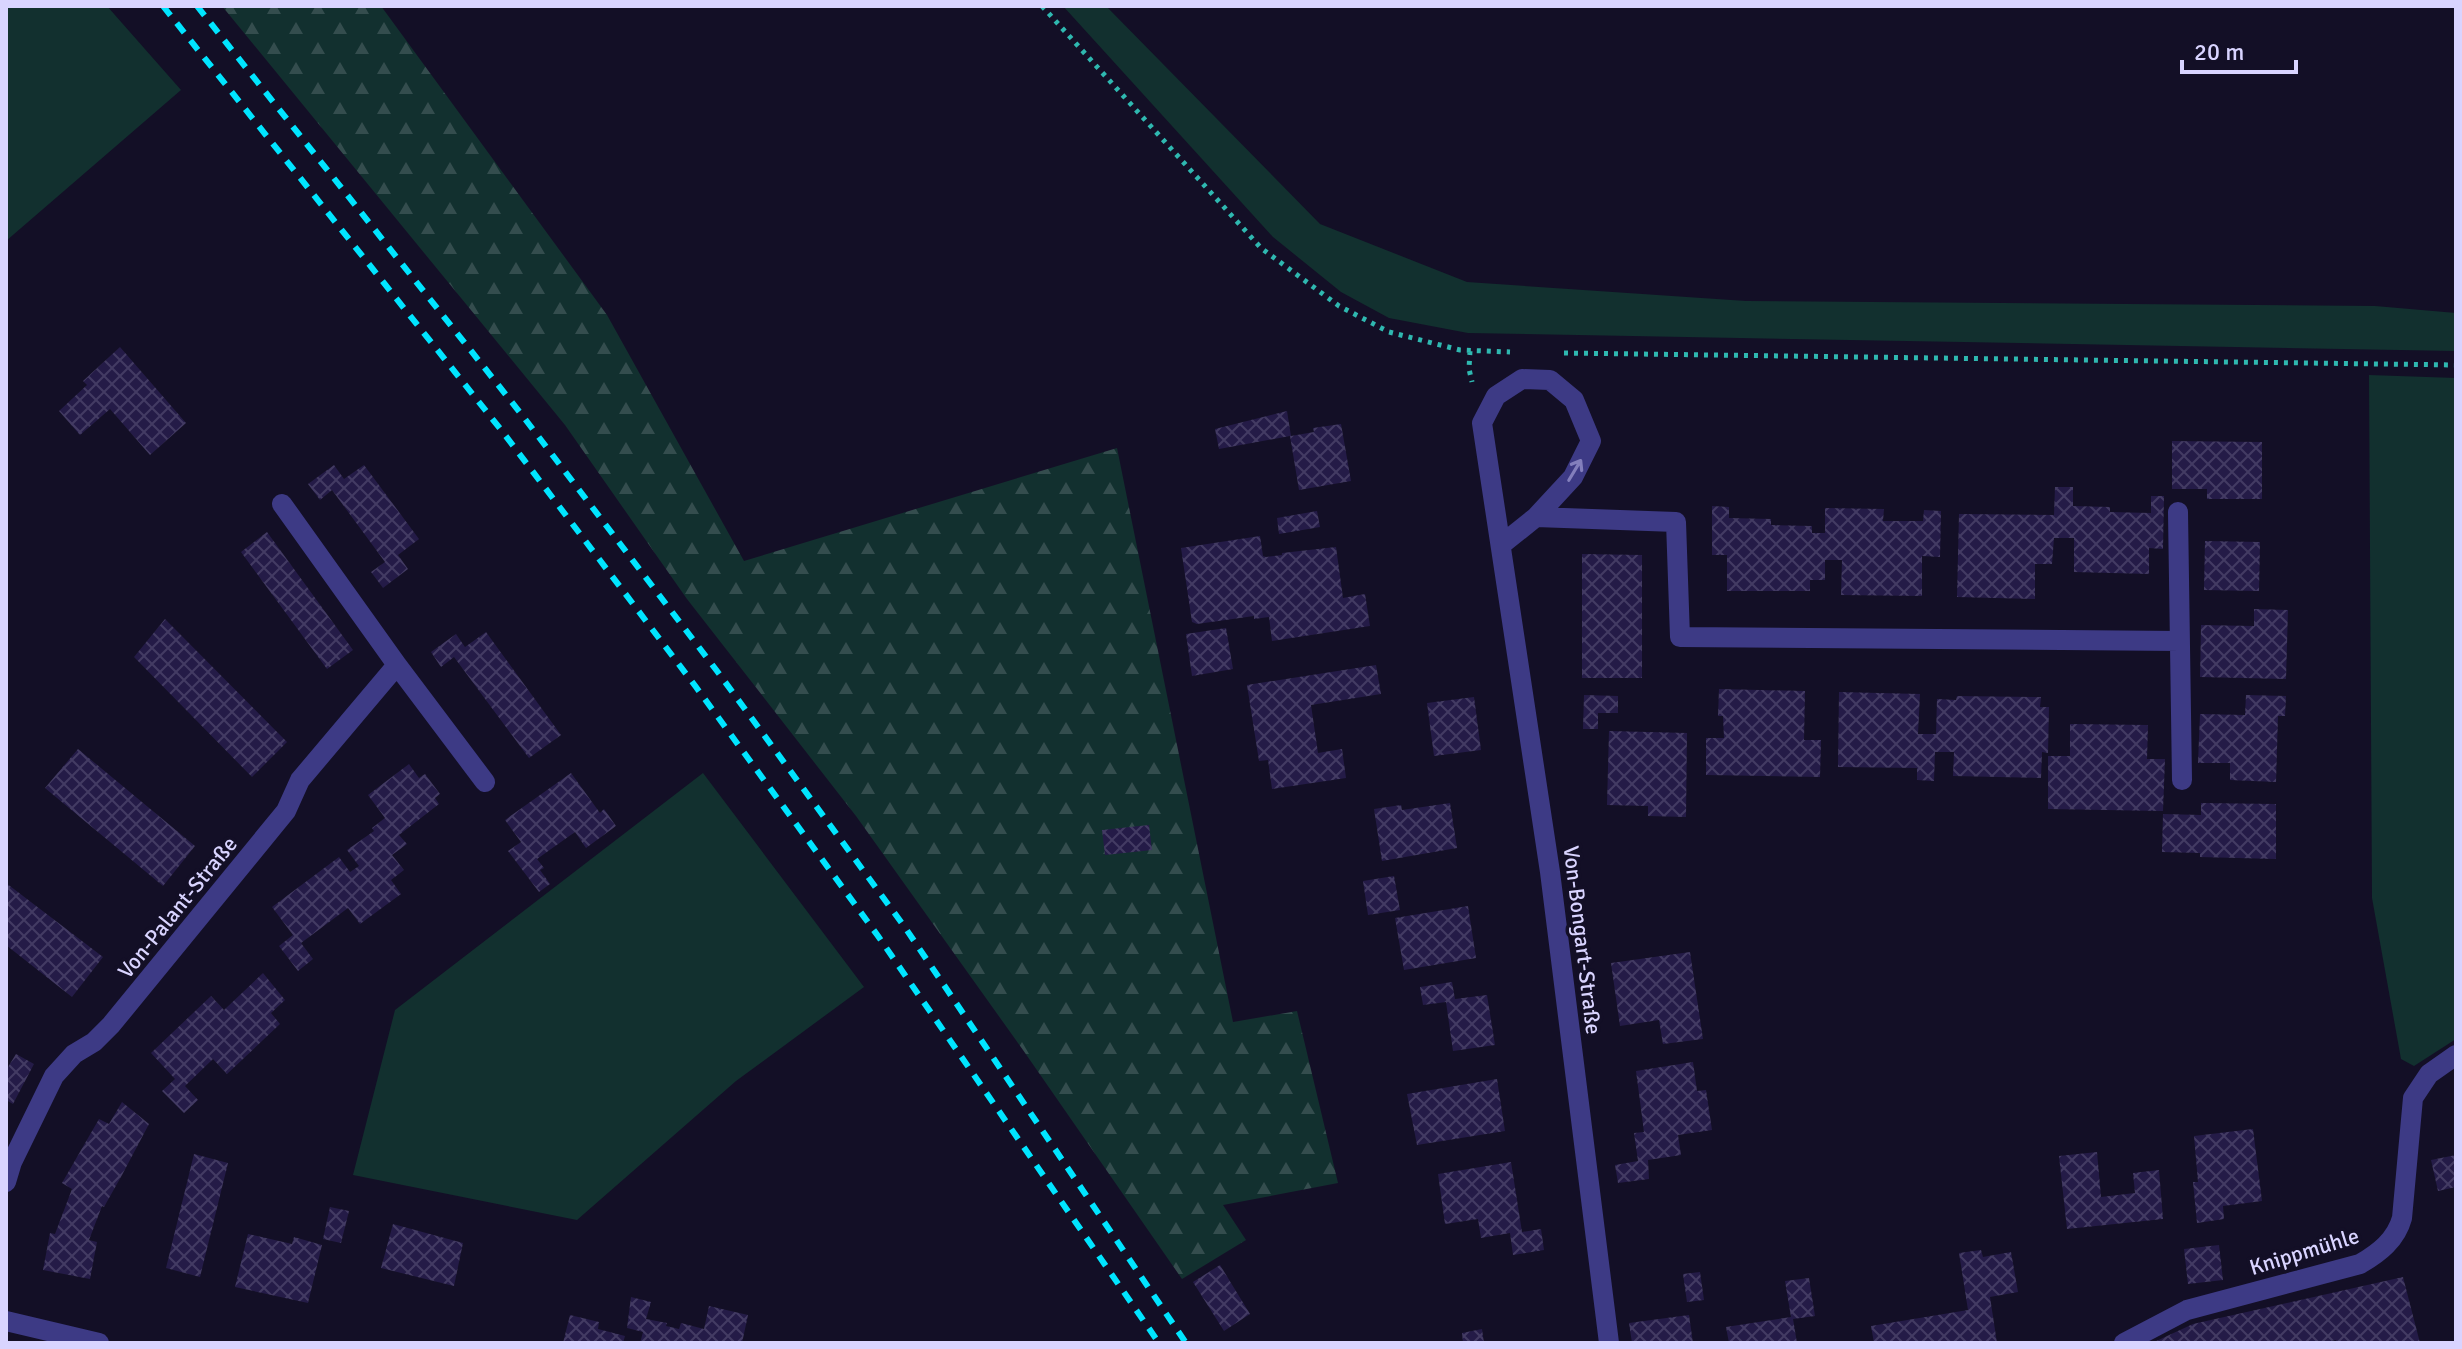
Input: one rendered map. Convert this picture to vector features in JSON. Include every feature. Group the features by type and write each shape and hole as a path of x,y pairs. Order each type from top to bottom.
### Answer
{"street":[{"name":"Von-Bongart-Straße","path":"1501,545 1536,517 1573,477 1591,441 1574,400 1550,380 1522,379 1496,396 1482,423 1550,872 1609,1343"},
{"path":"282,504 485,782"},
{"path":"2178,512 2182,780"},
{"path":"1536,517 1676,522 1680,637 2180,641"},
{"name":"Von-Palant-Straße","path":"6,1182 12,1162 54,1076 74,1054 94,1042 111,1025 286,811 300,780 397,665"},
{"name":"Knippmühle","path":"2124,1343 2187,1310 2360,1264 2379,1253 2398,1231 2402,1218 2413,1098 2429,1074 2456,1055"},
{"path":"6,1321 99,1343"}],"path":[{"path":"1042,6 1261,248 1339,306 1389,332 1460,350 1518,352"},
{"path":"1550,352 2456,365"}],"green space":[{"path":"6,6 107,6 181,90 6,241"},
{"path":"222,6 381,6 607,315 744,561 1117,448 1233,1022 1297,1011 1338,1183 1223,1205 1246,1240 1182,1279 856,816 687,599 565,425"},
{"path":"1063,6 1106,6 1320,224 1467,282 1746,301 2375,306 2456,313 2456,351 1468,333 1389,318 1341,292 1273,237"},
{"path":"2369,375 2456,378 2456,1039 2414,1066 2401,1059 2372,898"},
{"path":"703,773 864,987 736,1081 577,1220 353,1175 395,1010"}],"building":[{"path":"120,347 186,423 150,455 110,409 80,435 59,411 87,385 83,381"},
{"path":"1287,411 1291,436 1314,432 1313,428 1341,424 1351,481 1299,490 1290,436 1219,449 1215,429"},
{"path":"2172,441 2262,442 2262,499 2207,499 2207,489 2172,489"},
{"path":"334,465 344,479 364,465 419,539 398,555 408,569 383,588 371,572 385,562 332,490 320,500 308,484"},
{"path":"2055,487 2073,487 2073,506 2110,507 2110,512 2151,513 2151,496 2164,496 2163,549 2149,548 2149,574 2074,572 2074,538 2054,538 2052,564 2035,564 2035,599 1957,597 1959,514 2054,515"},
{"path":"1712,506 1729,507 1729,518 1771,519 1771,525 1812,526 1812,533 1825,533 1825,508 1884,509 1883,521 1923,521 1924,510 1941,511 1940,557 1922,556 1922,596 1841,595 1842,560 1825,560 1825,580 1810,580 1810,591 1727,591 1727,555 1712,555"},
{"path":"1317,511 1320,527 1279,534 1277,518"},
{"path":"267,532 353,650 327,669 241,552"},
{"path":"1260,536 1263,556 1266,557 1336,547 1343,598 1365,594 1370,626 1272,641 1269,617 1192,622 1181,548"},
{"path":"2205,541 2260,542 2259,591 2204,590"},
{"path":"1582,554 1642,555 1642,678 1582,678"},
{"path":"2254,609 2288,610 2286,679 2200,677 2201,625 2254,626"},
{"path":"165,619 287,742 252,777 134,657"},
{"path":"1226,628 1233,669 1192,676 1186,634"},
{"path":"486,632 561,735 529,758 454,657 441,667 431,652 456,634 465,647"},
{"path":"1376,665 1381,694 1311,705 1318,753 1342,749 1346,778 1272,789 1268,760 1259,761 1247,685"},
{"path":"1719,689 1805,691 1804,740 1821,740 1820,777 1706,775 1706,738 1724,738 1723,716 1718,716"},
{"path":"1839,692 1920,694 1918,734 1936,734 1937,699 1956,700 1957,696 2041,697 2040,707 2049,707 2048,753 2042,752 2041,778 1953,776 1954,752 1935,752 1934,781 1917,780 1917,768 1838,767"},
{"path":"1584,695 1618,696 1618,713 1598,713 1598,729 1583,729"},
{"path":"2246,695 2286,696 2285,716 2278,716 2276,782 2230,780 2230,763 2198,763 2200,714 2245,715"},
{"path":"1474,697 1481,750 1434,756 1427,703"},
{"path":"2070,724 2148,725 2147,759 2165,759 2163,811 2048,809 2048,756 2070,756"},
{"path":"1609,731 1687,733 1686,817 1648,816 1648,806 1607,805"},
{"path":"78,749 195,846 163,886 45,788"},
{"path":"409,764 419,778 425,774 440,794 435,798 439,804 399,835 407,844 392,855 404,870 391,880 401,894 360,924 348,908 301,943 313,959 298,971 279,946 293,935 272,907 339,857 350,872 359,866 347,850 374,831 372,828 385,818 368,795"},
{"path":"571,773 600,813 604,809 616,826 586,848 575,832 537,859 544,868 540,870 550,884 539,892 508,851 521,842 505,820"},
{"path":"1450,803 1457,848 1382,861 1374,809 1401,805 1402,810"},
{"path":"2201,803 2276,804 2276,859 2200,857 2200,853 2162,852 2163,814 2201,815"},
{"path":"1149,825 1152,850 1105,855 1102,830"},
{"path":"1394,876 1400,910 1368,915 1363,881"},
{"path":"6,883 103,957 72,997 6,945"},
{"path":"1468,906 1476,958 1404,970 1395,918"},
{"path":"1690,952 1703,1039 1663,1044 1659,1020 1620,1026 1611,963"},
{"path":"263,973 285,1000 271,1013 280,1024 227,1074 213,1059 185,1086 198,1100 184,1113 162,1091 175,1079 151,1053 211,996 224,1010"},
{"path":"1452,982 1455,999 1487,995 1495,1045 1453,1051 1446,1002 1423,1005 1420,987"},
{"path":"16,1054 34,1064 13,1104 6,1100 6,1066"},
{"path":"1693,1062 1697,1091 1706,1090 1712,1130 1678,1135 1681,1155 1648,1160 1649,1179 1618,1183 1615,1165 1638,1161 1634,1133 1644,1132 1636,1071"},
{"path":"1497,1079 1505,1131 1417,1145 1407,1094"},
{"path":"122,1102 149,1124 102,1206 89,1240 97,1242 90,1279 43,1270 50,1233 55,1234 72,1189 62,1183 99,1119 109,1124"},
{"path":"2253,1129 2262,1201 2223,1206 2224,1219 2197,1223 2193,1182 2198,1182 2194,1136"},
{"path":"2097,1152 2101,1197 2135,1193 2133,1173 2159,1170 2163,1219 2067,1229 2059,1156"},
{"path":"194,1154 228,1163 200,1277 166,1268"},
{"path":"2456,1155 2456,1187 2438,1191 2431,1160"},
{"path":"1511,1162 1522,1232 1541,1229 1544,1250 1513,1255 1510,1233 1481,1238 1478,1219 1445,1224 1438,1174"},
{"path":"330,1207 349,1211 341,1243 323,1239"},
{"path":"393,1224 463,1243 454,1286 381,1268"},
{"path":"248,1234 292,1244 294,1237 322,1245 308,1303 235,1287"},
{"path":"2219,1245 2223,1280 2188,1284 2184,1249"},
{"path":"1981,1250 1983,1257 2011,1252 2018,1292 1990,1297 1997,1343 1874,1343 1871,1326 1968,1310 1959,1253"},
{"path":"1220,1265 1250,1314 1224,1331 1193,1282"},
{"path":"1700,1272 1704,1300 1687,1302 1683,1274"},
{"path":"2403,1277 2420,1343 2337,1343 2336,1340 2322,1343 2152,1343 2193,1324"},
{"path":"1809,1278 1815,1316 1793,1319 1797,1343 1729,1343 1726,1327 1791,1317 1785,1281"},
{"path":"631,1297 651,1302 646,1319 679,1329 681,1323 704,1329 709,1306 748,1315 742,1343 640,1343 643,1332 627,1328"},
{"path":"570,1315 599,1322 598,1329 625,1336 623,1343 563,1343"},
{"path":"1689,1315 1693,1343 1632,1343 1629,1323"},
{"path":"1482,1329 1484,1343 1463,1343 1462,1333"}],"railway":[{"path":"163,6 502,431 696,687 878,936 1159,1343"},
{"path":"197,6 522,415 717,671 904,926 1186,1343"}]}
